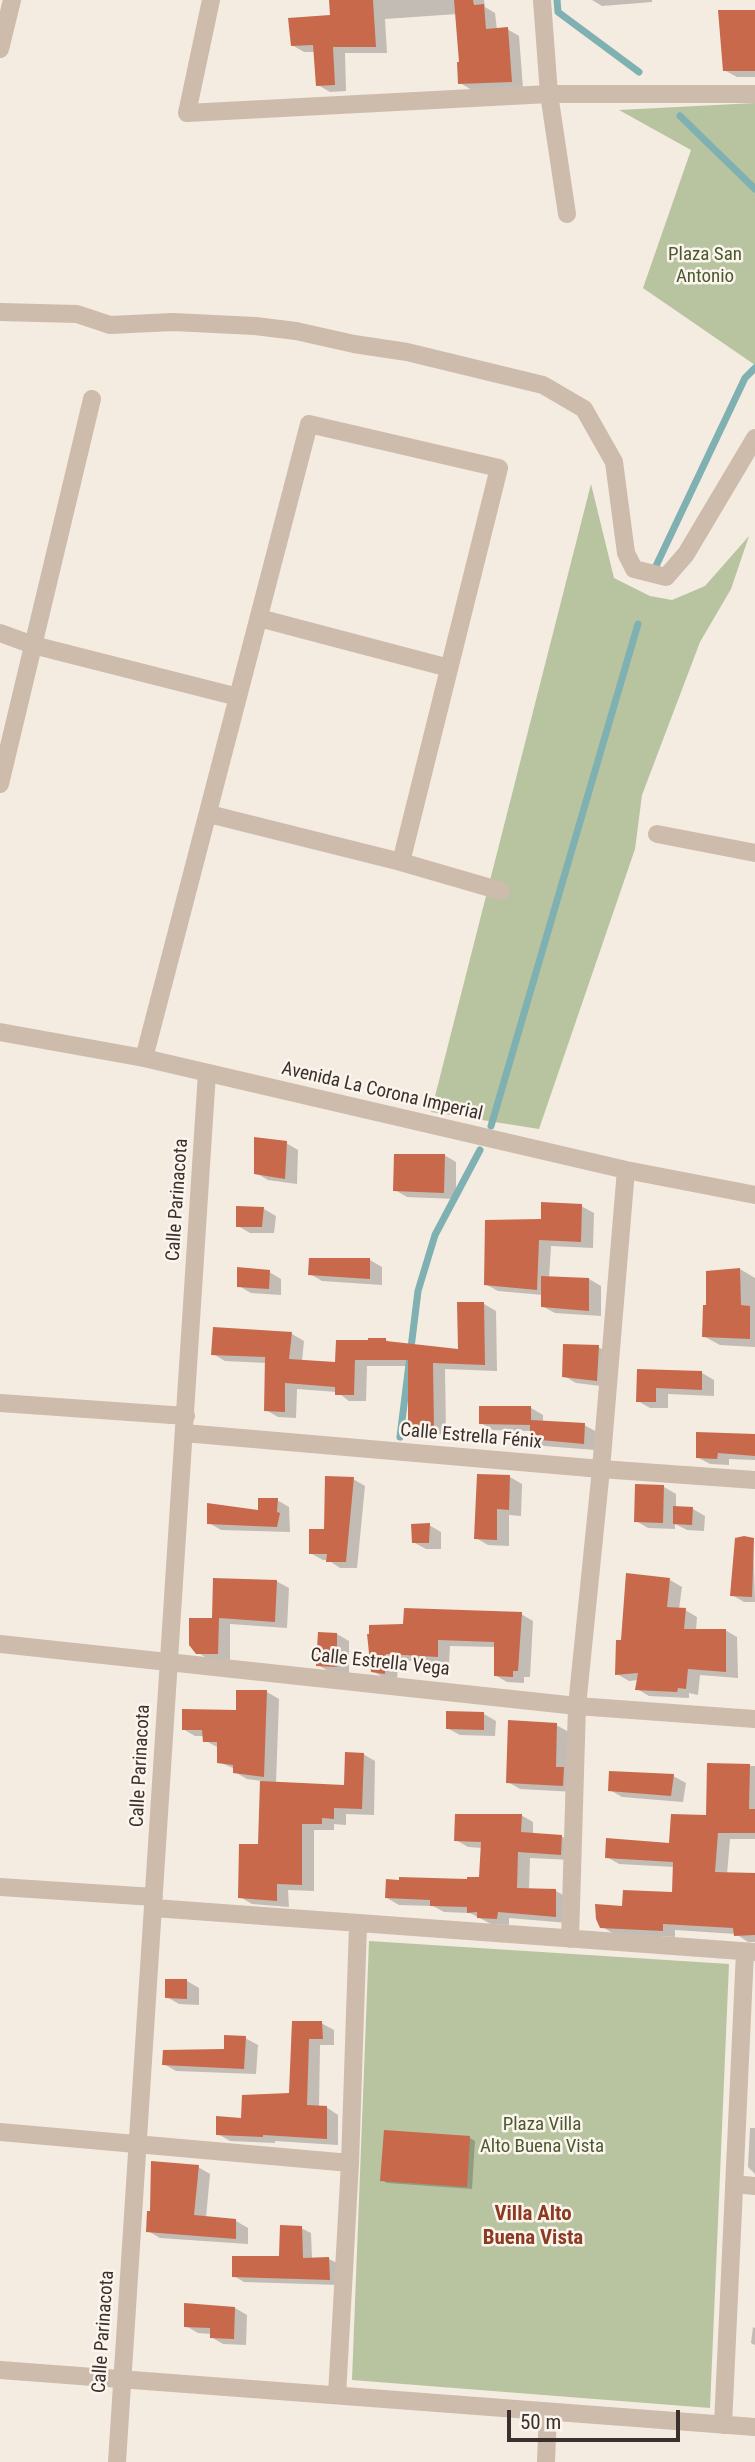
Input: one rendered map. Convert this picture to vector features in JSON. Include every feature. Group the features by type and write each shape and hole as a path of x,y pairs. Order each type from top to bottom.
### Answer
{"street":[{"path":"0,49 12,0"},
{"path":"211,0 187,113 549,94 755,94"},
{"path":"542,0 549,94 567,214"},
{"path":"0,312 77,314 110,325 173,322 296,331 407,352 543,385 584,409 614,462 626,552 634,569 666,578 686,554 755,438"},
{"path":"0,784 92,399"},
{"path":"144,1058 309,424 499,468 401,862"},
{"path":"258,618 449,668"},
{"path":"0,633 33,645 238,697"},
{"path":"209,814 401,862 500,891"},
{"path":"657,834 755,853"},
{"name":"Avenida La Corona Imperial","path":"0,1032 144,1058 626,1170 755,1194"},
{"name":"Calle Parinacota","path":"117,2462 207,1073"},
{"path":"570,1939 577,1706 601,1469 626,1170"},
{"name":"Calle Estrella Fénix","path":"0,1403 601,1469 755,1480"},
{"name":"Calle Estrella Vega","path":"0,1644 577,1706 755,1719"},
{"path":"0,1887 358,1925 750,1952 734,2184 723,2425"},
{"path":"337,2395 350,2163 358,1925"},
{"path":"0,2132 350,2163"},
{"path":"734,2184 755,2186"},
{"path":"0,2370 755,2427"},
{"path":"546,2462 548,2412"}],"green space":[{"name":"Plaza San Antonio","path":"755,103 755,365 643,288 691,150 619,110"},
{"path":"591,484 614,578 650,596 672,600 705,586 749,536 731,589 700,642 642,795 635,849 539,1129 431,1112"},
{"name":"Plaza Villa Alto Buena Vista","path":"369,1941 729,1964 710,2408 352,2380"}],"building":[{"path":"329,0 373,0 376,47 333,47 335,85 316,86 313,45 291,46 288,18 330,15"},
{"path":"454,0 473,0 474,5 484,4 486,29 508,27 512,82 458,84"},
{"path":"718,10 755,10 755,71 723,71"},
{"path":"254,1137 287,1141 285,1179 254,1174"},
{"path":"394,1154 445,1154 444,1193 393,1191"},
{"path":"541,1202 582,1204 581,1242 539,1240 537,1290 484,1285 485,1220 541,1219"},
{"path":"236,1206 264,1207 262,1227 236,1227"},
{"path":"309,1258 370,1258 370,1279 308,1275"},
{"path":"237,1267 270,1270 269,1289 237,1287"},
{"path":"740,1268 741,1305 750,1306 750,1339 702,1337 706,1271"},
{"path":"541,1276 589,1278 589,1311 541,1307"},
{"path":"457,1302 484,1302 485,1365 433,1363 434,1429 408,1426 408,1360 355,1360 354,1395 335,1395 335,1387 285,1383 285,1412 264,1411 265,1357 211,1355 213,1327 292,1332 289,1359 335,1362 336,1340 368,1338 386,1338 386,1341 458,1349"},
{"path":"563,1344 599,1345 597,1381 562,1377"},
{"path":"637,1369 702,1371 702,1390 656,1388 656,1402 636,1402"},
{"path":"479,1406 531,1406 531,1420 585,1423 584,1444 530,1439 530,1425 479,1424"},
{"path":"696,1432 755,1434 755,1456 718,1453 717,1459 696,1458"},
{"path":"477,1474 510,1475 509,1510 497,1509 497,1540 474,1539"},
{"path":"325,1476 354,1477 346,1562 326,1562 327,1554 309,1554 309,1529 324,1529"},
{"path":"635,1484 664,1485 663,1523 634,1522"},
{"path":"258,1498 278,1498 277,1512 280,1513 277,1527 207,1524 207,1503 258,1510"},
{"path":"673,1506 693,1507 692,1525 673,1524"},
{"path":"430,1523 429,1543 412,1543 411,1524"},
{"path":"735,1538 754,1538 752,1597 730,1596"},
{"path":"626,1573 670,1578 667,1607 686,1608 684,1629 726,1629 726,1672 688,1669 686,1689 678,1688 677,1692 635,1690 638,1673 615,1675 616,1640 621,1640"},
{"path":"213,1578 277,1580 275,1622 219,1618 218,1654 196,1654 189,1645 189,1618 212,1618"},
{"path":"404,1608 522,1612 518,1671 513,1671 513,1677 494,1676 494,1642 438,1640 438,1657 386,1654 385,1674 371,1672 367,1634 369,1625 403,1624"},
{"path":"318,1632 337,1633 337,1667 316,1666"},
{"path":"236,1690 267,1690 264,1777 233,1773 233,1765 217,1763 217,1742 203,1742 202,1730 182,1730 182,1709 236,1710"},
{"path":"446,1711 484,1712 484,1730 446,1729"},
{"path":"508,1720 557,1723 556,1767 564,1767 563,1786 506,1783"},
{"path":"345,1752 364,1753 362,1809 334,1808 334,1819 322,1818 322,1824 302,1824 302,1885 277,1884 277,1901 238,1898 239,1844 258,1844 260,1781 344,1785"},
{"path":"707,1763 750,1764 749,1809 755,1809 755,1833 718,1833 715,1872 755,1873 755,1935 734,1936 733,1928 663,1924 663,1931 600,1928 595,1904 622,1906 623,1890 672,1892 673,1862 605,1858 606,1838 669,1843 671,1814 706,1815"},
{"path":"609,1771 674,1774 671,1796 608,1791"},
{"path":"455,1814 522,1814 521,1832 562,1835 561,1855 518,1852 517,1888 556,1889 556,1917 498,1912 497,1919 477,1918 477,1912 467,1913 467,1907 430,1906 430,1900 385,1898 386,1879 479,1877 481,1842 454,1841"},
{"path":"165,1979 187,1979 187,1999 165,1998"},
{"path":"292,2021 322,2021 323,2039 309,2039 307,2105 327,2106 327,2139 216,2135 216,2116 241,2118 242,2095 289,2093"},
{"path":"224,2035 246,2036 244,2069 162,2065 163,2050 224,2049"},
{"path":"384,2130 470,2136 467,2187 380,2181"},
{"path":"151,2161 199,2165 194,2215 236,2219 236,2239 146,2232 147,2211 150,2211"},
{"path":"280,2225 302,2226 303,2258 329,2257 330,2280 232,2277 232,2256 279,2256"},
{"path":"184,2303 235,2307 234,2339 210,2338 210,2328 184,2327"}],"waterway":[{"path":"557,0 558,12 639,72"},
{"path":"680,116 755,189"},
{"path":"655,568 745,378 755,368"},
{"path":"491,1126 638,624"},
{"path":"400,1437 418,1291 435,1235 480,1150"}],"district":[{"name":"Villa Alto Buena Vista","path":"533,2227"}]}
